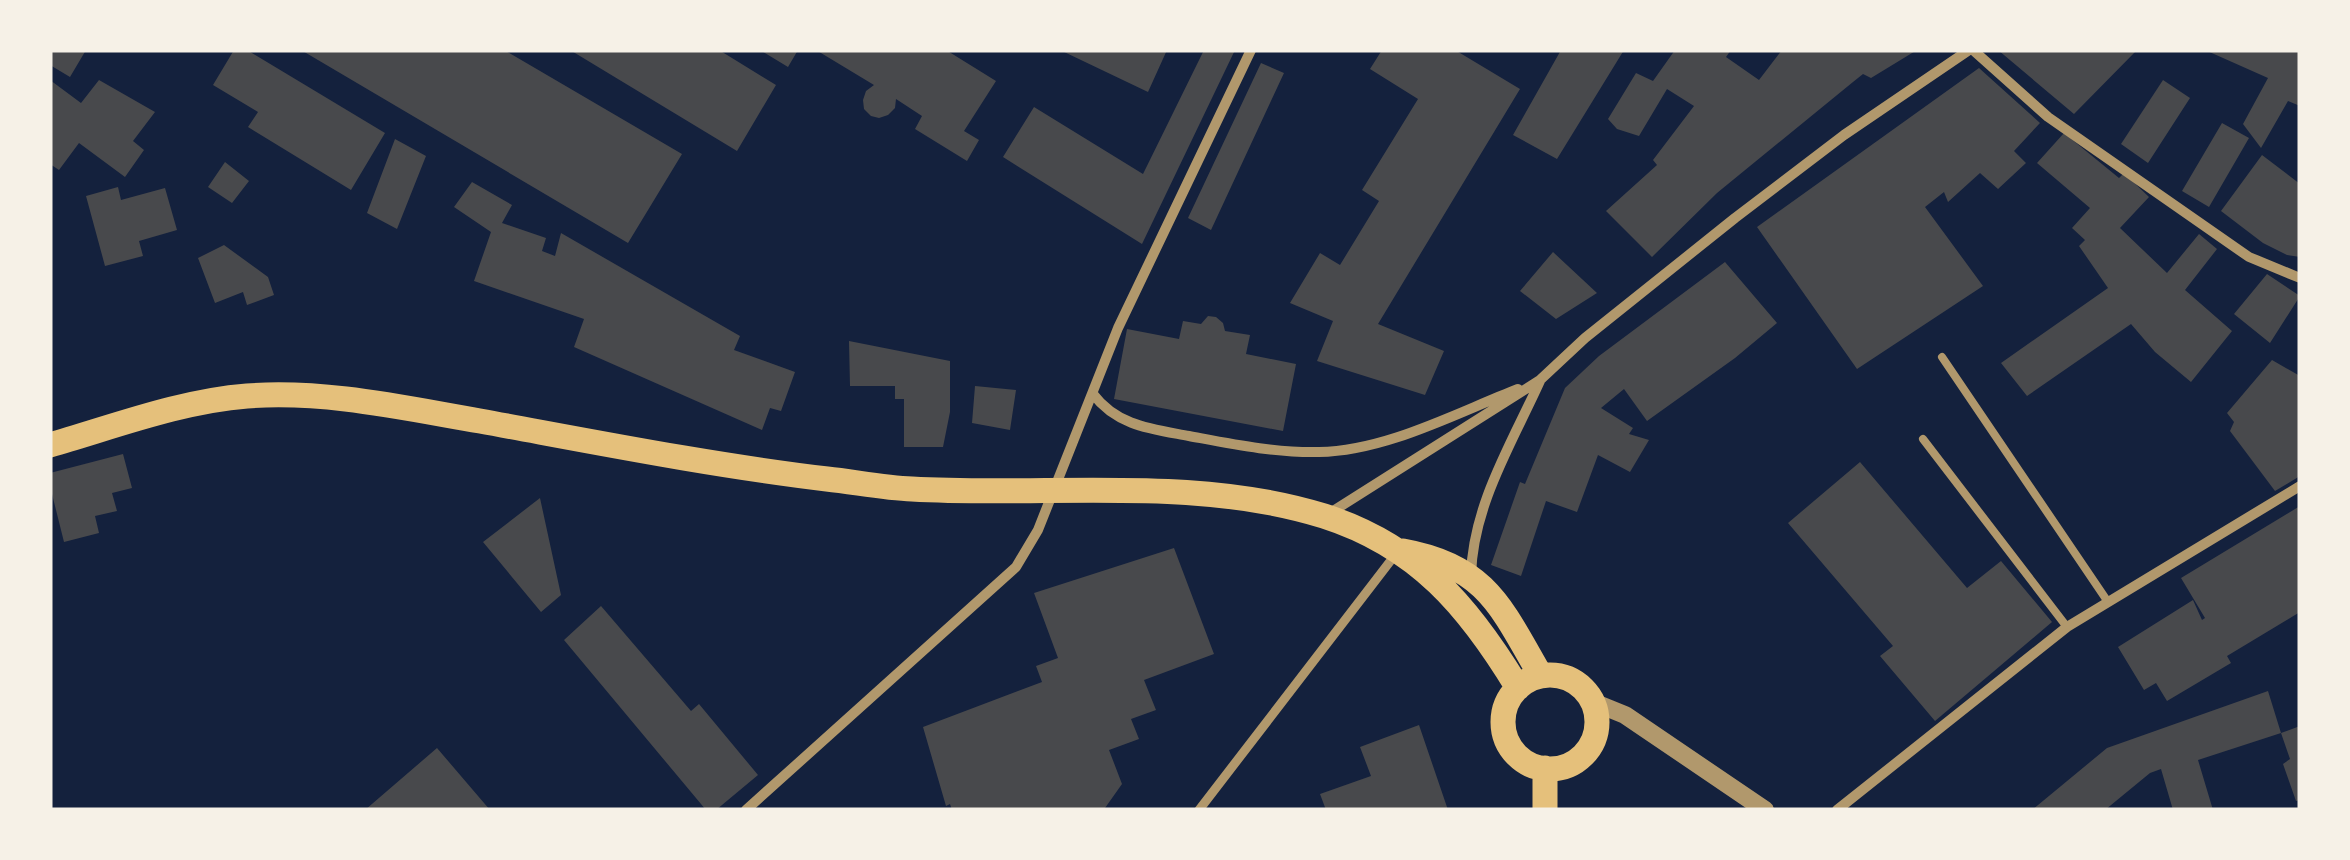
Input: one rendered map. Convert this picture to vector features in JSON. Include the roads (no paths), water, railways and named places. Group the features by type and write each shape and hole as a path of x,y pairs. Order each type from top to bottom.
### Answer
{"main road":[{"path":"50,446 198,404 246,396 302,396 375,402 758,471 911,489 1132,490 1257,500 1325,516 1398,550 1451,593 1530,682"},
{"path":"1398,550 1435,557 1472,575 1500,606 1530,682"},
{"path":"1554,675 1577,683 1593,702 1597,730 1584,755 1559,768 1530,764 1518,756 1504,730 1504,714 1530,682 1554,675"},
{"path":"1545,768 1545,810"}],"street":[{"path":"746,810 1016,567 1038,530 1118,328 1252,50"},
{"path":"1325,516 1540,380 1585,338 1751,206 1844,135 1971,50 2048,117 2249,257 2300,278"},
{"path":"1093,394 1102,405 1134,426 1262,450 1323,452 1408,432 1540,380"},
{"path":"1472,575 1472,552 1484,504 1540,380"},
{"path":"1837,810 2067,627 2300,486"},
{"path":"1198,810 1398,550"},
{"path":"1593,702 1626,716 1765,810"}],"lane":[{"path":"1942,358 2108,602"},
{"path":"1923,439 2067,627"}]}
